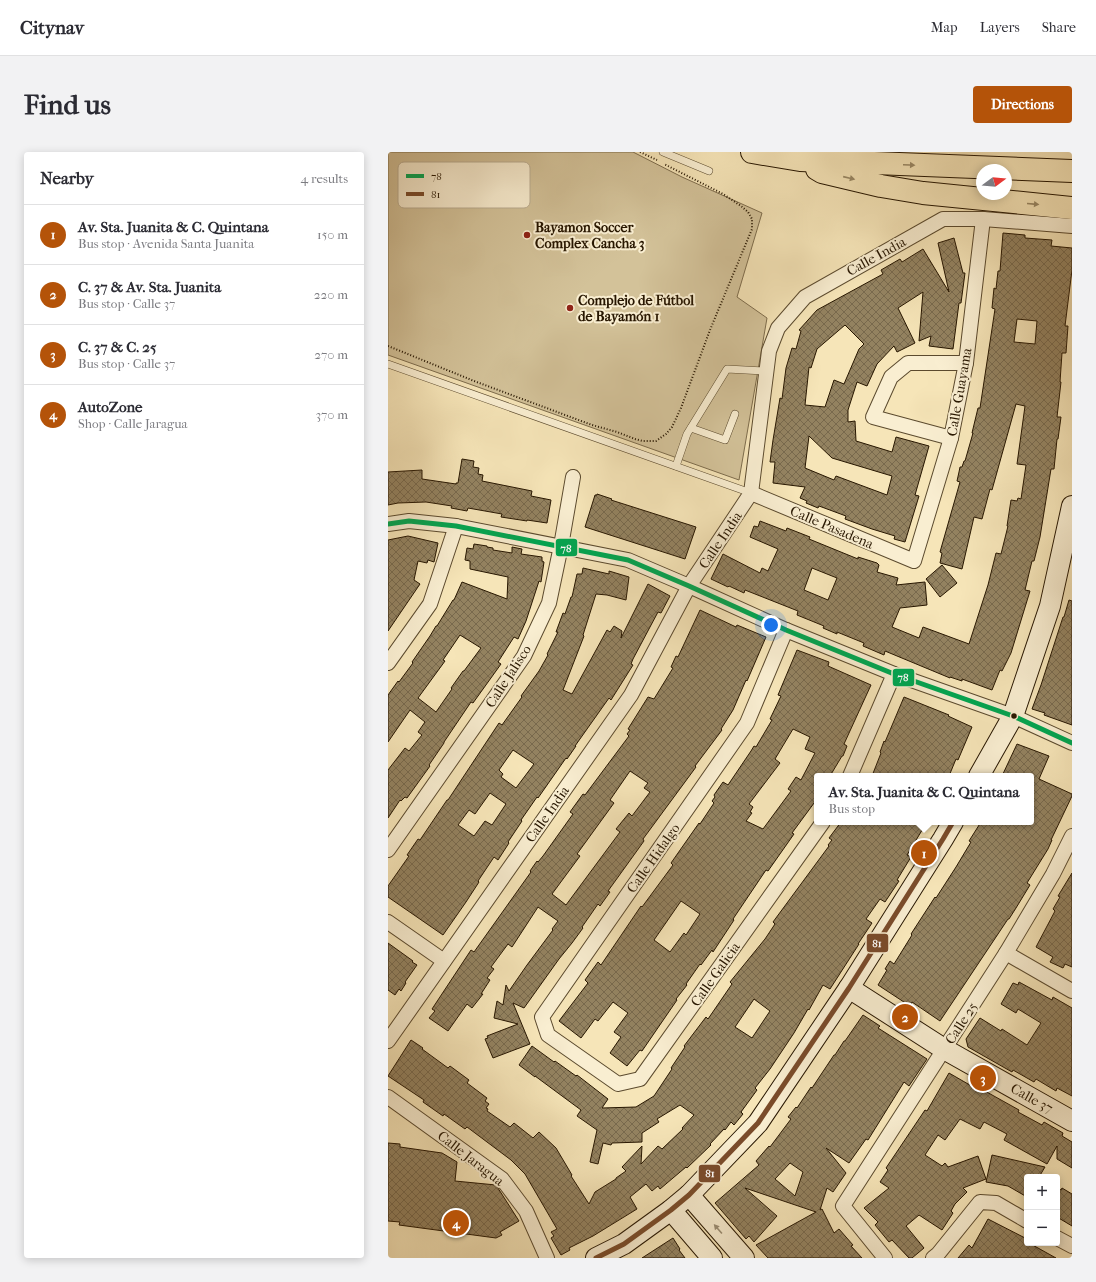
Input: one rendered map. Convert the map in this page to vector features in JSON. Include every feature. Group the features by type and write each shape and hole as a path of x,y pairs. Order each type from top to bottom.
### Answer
{"highway":[{"path":"752,152 800,160 1062,171"},
{"path":"800,160 822,172 881,186 923,193 1072,208"}],"street":[{"name":"Calle India","path":"388,1041 631,695 689,586 751,493 769,351 778,328 805,297 943,219 984,219 1072,226"},
{"name":"Calle Guayama","path":"914,561 951,438 966,363 984,219"},
{"path":"951,438 873,417 892,378 908,363 966,363"},
{"name":"Calle Jalisco","path":"388,850 524,656 549,603 562,546 573,477"},
{"name":"Calle Pasadena","path":"751,493 914,561"},
{"path":"981,773 1013,716 1050,606 1072,506"},
{"path":"388,524 409,521 456,526 628,560 786,630 894,674 1013,716 1072,743"},
{"path":"388,663 430,604 456,526"},
{"name":"Calle Hidalgo","path":"590,1065 548,1035 542,1017 747,723 786,630"},
{"path":"851,773 894,674"},
{"name":"Calle Galicia","path":"590,1065 618,1084 640,1079 821,825"},
{"path":"596,1258 624,1244 689,1195 758,1123 849,988 951,825"},
{"name":"Calle 25","path":"885,1258 843,1206 1006,953 1066,863 1072,836"},
{"path":"388,922 444,961"},
{"path":"1006,953 1072,991"},
{"name":"Calle 37","path":"849,988 944,1049 1072,1121"},
{"name":"Calle Jaragua","path":"388,1096 502,1179 526,1211 547,1258"},
{"path":"689,1195 744,1258"},
{"path":"933,1258 938,1254 980,1202 996,1203 1024,1219"},
{"path":"671,1210 712,1258"},
{"path":"1060,1240 1072,1246"}],"lane":[{"path":"663,152 710,171"},
{"path":"388,364 751,493"},
{"path":"676,466 687,434 726,368 766,371"},
{"path":"691,428 725,440 735,414"}],"path":[{"path":"388,346 474,381 592,425 635,439 642,441 656,441 666,434 672,427 681,408 710,330 752,228 752,219 748,212 733,200 640,152"}],"shaded area":[{"name":"Complejo de Fútbol de Bayamón 1","path":"388,152 633,152 682,177 762,213 737,297 767,318 739,480 388,355"}],"building":[{"path":"1003,233 1025,235 1025,238 1052,240 1051,246 1072,248 1072,270 1065,326 1068,326 1066,353 1062,353 1061,382 1057,417 1061,417 1054,469 1051,469 1040,537 1025,590 1030,591 1011,653 1002,671 1000,670 992,690 962,679 962,681 950,678 885,651 884,655 863,646 864,643 837,632 837,634 823,628 824,626 797,615 798,611 745,590 744,593 711,579 723,554 760,573 762,568 768,571 778,549 750,537 754,526 758,527 760,521 786,531 787,528 810,537 809,539 858,559 858,557 877,563 879,565 877,572 898,578 896,585 925,582 927,605 900,608 892,627 919,638 923,627 969,644 988,585 996,553 1001,554 1008,526 1011,500 1017,501 1018,498 1021,499 1026,465 1017,464 1025,406 1016,404 992,490 990,489 982,519 974,517 962,569 940,563 942,553 940,552 960,482 957,481 960,467 962,467 965,461 978,408 980,408 995,309 992,308 994,288 996,289 998,271 1000,271","holes":["1017,319 1037,321 1035,344 1014,342","812,568 837,578 828,600 804,590"]},
{"path":"954,238 963,273 965,273 961,303 959,303 953,349 929,346 931,336 919,341 923,292 898,308 915,343 897,352 894,346 877,364 867,386 857,382 848,410 848,422 855,421 856,441 892,452 896,437 929,446 915,495 919,496 905,542 894,539 895,536 845,519 846,516 806,503 807,501 800,498 805,487 773,483 775,462 770,462 780,398 782,399 786,368 792,348 796,349 801,331 799,330 817,310 883,274 881,270 900,259 902,262 923,249 949,292 938,243","holes":["845,325 864,344 859,349 844,384 834,380 825,407 805,405 809,367 811,368 817,349","809,436 832,458 892,476 887,495 836,476 834,480 805,468"]},
{"path":"462,459 474,461 473,467 479,468 478,474 483,475 482,481 532,491 531,496 551,500 547,523 501,517 502,514 468,508 467,511 451,508 452,506 426,502 398,503 388,505 388,472 422,470 422,479 456,484 458,483"},
{"path":"597,494 612,499 611,500 696,527 685,559 585,527 595,495"},
{"path":"408,536 438,543 434,562 428,560 427,563 418,561 414,580 420,584 388,631 388,540"},
{"path":"474,544 487,546 493,548 493,550 512,553 512,547 522,549 521,554 542,557 542,561 544,562 541,582 539,581 526,621 518,639 514,637 498,662 501,664 473,703 471,702 429,765 430,766 407,798 405,797 401,801 400,800 388,818 388,770 405,748 409,751 422,735 418,732 425,722 410,710 388,742 388,695 413,663 412,662 454,600 462,582 507,599 508,577 470,569 470,561 465,560 467,548 473,549","holes":["460,635 481,648 451,688 452,689 436,712 418,698 445,661 443,660"]},
{"path":"942,565 957,583 940,597 926,579"},
{"path":"583,568 609,574 609,571 629,577 626,600 596,594 583,635 584,636 563,690 572,694 607,630 610,632 614,626 622,631 621,638 648,584 670,596 661,613 658,612 633,659 631,664 633,665 611,700 609,698 567,759 566,758 538,798 537,797 521,820 522,821 498,860 494,857 443,935 388,897 388,886 409,856 407,855 418,839 420,840 448,800 499,723 502,725 539,671 558,632 556,632 563,613 565,614 572,597 577,574 582,574","holes":["513,750 534,764 516,788 501,777 503,774 499,770","490,793 506,804 492,825 485,821 474,836 458,825 469,810 475,814"]},
{"path":"1069,600 1072,601 1072,725 1032,709"},
{"path":"700,610 736,627 737,625 766,637 747,681 746,680 733,710 721,729 722,730 643,839 644,841 608,891 610,892 600,906 598,904 582,927 583,928 524,1008 513,1003 530,1044 493,1058 485,1039 488,1038 487,1036 518,1024 494,1018 497,1001 503,1005 506,985 509,991 558,921 538,907 512,947 508,944 491,967 494,969 487,978 490,980 481,994 483,994 472,1008 467,1004 448,1031 429,1018 435,1011 432,1009 471,950 474,952 531,872 530,871 537,861 538,862 543,856 573,814 570,812 583,794 585,795 629,736 627,734 630,730 628,729 648,697 654,699 673,668 671,667 676,656 678,657","holes":["630,771 648,783 644,788 650,792 632,816 629,813 616,829 620,832 566,905 552,894 580,856 577,854 614,803 610,800"]},
{"path":"797,650 829,662 828,666 871,685 844,744 847,746 843,756 832,773 814,773 814,803 792,833 794,834 768,871 766,870 713,952 712,950 701,965 700,964 642,1051 640,1050 627,1066 610,1053 621,1037 614,1032 628,1013 613,1002 598,1021 595,1019 581,1038 559,1021 588,983 585,980 598,962 601,965 641,906 642,907 673,865 671,863 714,803 712,801 715,797 714,795 723,782 728,785 754,746 756,747 772,720 770,719 781,696 778,695","holes":["793,729 810,737 805,749 815,753 801,780 796,777 788,789 791,791 763,829 746,821 752,813 750,812 753,807 749,804 780,763 775,759","681,901 700,914 686,935 684,933 670,952 654,940"]},
{"path":"904,697 949,715 948,716 972,727 958,760 956,759 950,773 873,773 884,741 885,742"},
{"path":"1017,744 1049,756 1039,779 1072,794 1072,796 1048,849 1027,883 1030,885 1009,919 940,1021 912,1002 910,1006 878,985 887,970 885,969 890,961 894,964 912,935 911,934 956,867 979,825 1034,825 1034,773 1003,773"},
{"path":"839,825 925,825 907,855 911,857 897,880 899,881 885,902 880,899 866,919 872,923 859,944 830,989 823,985 794,1033 770,1069 755,1088 757,1090 741,1112 743,1114 734,1125 731,1122 710,1144 711,1145 687,1168 686,1167 660,1189 658,1186 652,1191 646,1184 630,1197 637,1209 593,1236 569,1248 570,1250 561,1255 551,1238 554,1236 551,1232 557,1229 525,1174 511,1160 467,1127 465,1129 444,1114 443,1116 423,1102 424,1100 388,1076 411,1040 448,1068 450,1066 469,1080 467,1083 487,1098 485,1101 489,1104 486,1108 488,1109 487,1111 510,1127 514,1123 533,1138 539,1132 556,1148 572,1175 571,1176 589,1204 595,1192 626,1171 622,1167 642,1146 641,1164 658,1146 662,1149 683,1129 682,1128 694,1115 680,1105 657,1119 659,1122 642,1133 642,1142 612,1143 611,1145 603,1143 598,1164 590,1162 597,1130 577,1116 581,1110 519,1065 532,1046 554,1062 555,1061 576,1076 577,1075 608,1099 602,1108 636,1107 654,1096 672,1069 671,1068 685,1047 684,1046 706,1017 708,1019 732,984 730,982 765,939 775,924 773,922 832,840 829,838","holes":["754,999 770,1011 752,1038 735,1027"]},
{"path":"1072,873 1072,967 1065,964 1063,968 1050,962 1053,957 1036,947 1055,911 1053,909 1060,897 1058,896"},
{"path":"388,943 417,965 405,982 406,983 401,991 399,989 395,995 388,990"},
{"path":"1019,982 1052,1000 1053,997 1072,1008 1072,1096 1057,1088 1056,1091 1036,1079 1034,1082 1013,1070 1012,1072 968,1047 966,1039 980,1018 1001,1031 1002,1029 1027,1045 1041,1023 1018,1009 1016,1013 1001,1004 1013,983 1018,985"},
{"path":"863,1015 880,1026 878,1028 927,1059 909,1086 904,1082 868,1140 866,1139 849,1163 826,1148 846,1173 833,1192 827,1188 820,1210 822,1209 834,1233 839,1229 862,1258 768,1258 756,1245 816,1212 745,1188 777,1216 754,1242 749,1236 746,1239 715,1203 759,1165 756,1161 769,1146 770,1147 791,1119 788,1117 796,1107 797,1108 811,1087 812,1088","holes":["790,1163 803,1172 795,1196 775,1179"]},
{"path":"949,1073 1019,1110 1018,1112 1042,1125 1044,1122 1063,1133 1062,1136 1072,1142 1072,1168 1057,1159 1057,1146 1047,1164 1004,1140 1007,1134 984,1122 980,1129 960,1119 945,1140 938,1135 925,1155 942,1166 945,1163 948,1167 978,1156 986,1179 963,1188 967,1192 955,1204 951,1211 953,1213 942,1230 919,1215 906,1226 924,1248 912,1258 909,1258 892,1240 889,1242 875,1225 878,1222 864,1208 889,1188 880,1182 888,1170 886,1168 925,1110 927,1111"},
{"path":"388,1143 400,1144 400,1147 442,1153 457,1162 455,1181 496,1185 519,1221 500,1232 502,1235 496,1238 399,1225 400,1222 388,1221"},
{"path":"992,1155 1045,1167 1041,1174 1024,1174 1024,1195 1008,1186 986,1182"},
{"path":"1062,1188 1072,1194 1072,1226 1060,1219 1060,1190"},
{"path":"988,1219 1024,1237 1024,1246 1034,1246 1056,1258 958,1258 969,1245 972,1248"},
{"path":"673,1238 685,1258 642,1258"}],"transit line":[{"name":"78","path":"388,524 409,521 456,526 628,560 786,630 894,674 1013,716 1072,743"},
{"name":"81","path":"596,1258 624,1244 671,1210 689,1195 758,1123 849,988 951,825"}],"place":[{"name":"Bayamon Soccer Complex Cancha 3","path":"527,235"},
{"name":"Complejo de Fútbol de Bayamón 1","path":"570,308"},
{"name":"Av. Sta. Juanita & C. Quintana","path":"924,853"},
{"name":"C. 37 & Av. Sta. Juanita","path":"905,1017"},
{"name":"C. 37 & C. 25","path":"983,1078"},
{"name":"AutoZone","path":"456,1223"}]}
